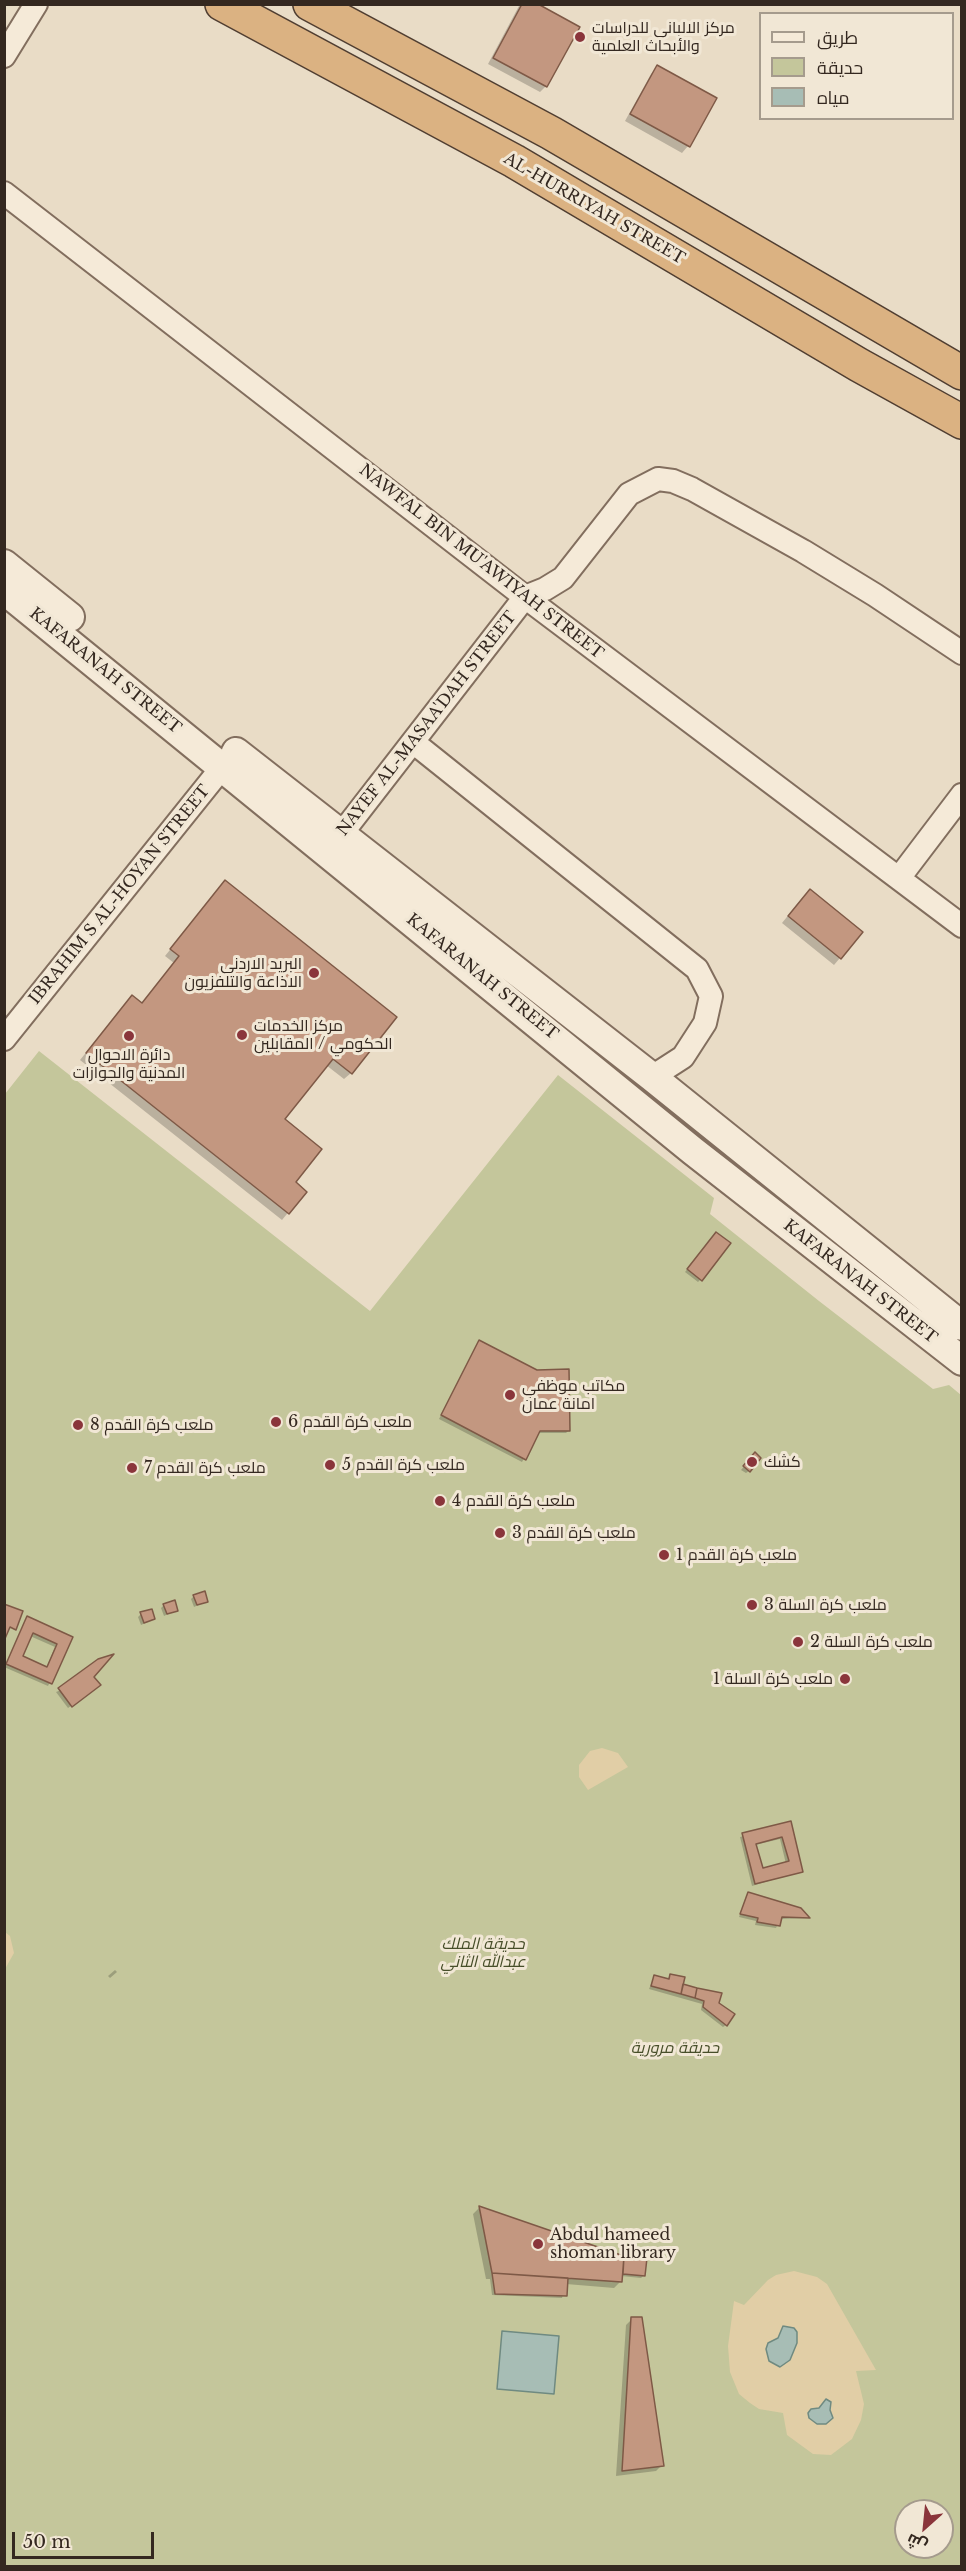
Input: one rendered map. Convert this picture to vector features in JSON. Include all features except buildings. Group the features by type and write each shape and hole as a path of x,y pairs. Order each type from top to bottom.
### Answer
{"highway":[{"name":"AL-HURRIYAH STREET","path":"222,4 514,161 859,365 962,422"},
{"path":"310,4 551,133 962,373"}],"street":[{"path":"4,56 36,4"},
{"name":"NAWFAL BIN MU'AWIYAH STREET","path":"4,193 525,597 962,926"},
{"path":"525,597 563,578 575,566 616,508 629,494 658,479 692,489 803,550 962,653"},
{"name":"KAFARANAH STREET","path":"4,564 229,759"},
{"name":"KAFARANAH STREET","path":"4,590 229,759 334,843 714,1168 962,1361"},
{"name":"NAYEF AL-MASAA'DAH STREET","path":"334,843 525,597"},
{"path":"413,742 697,969 711,996 705,1023 683,1057 652,1077"},
{"name":"IBRAHIM S AL-HOYAN STREET","path":"4,1039 229,759"},
{"path":"899,878 962,795"},
{"name":"KAFARANAH STREET","path":"334,843 652,1077 962,1326"}],"green space":[{"name":"حديقة الملك عبدالله الثاني","path":"39,1051 370,1311 558,1075 714,1198 710,1214 819,1301 933,1389 949,1385 961,1395 961,2566 5,2566 5,1094"}],"sand":[{"path":"602,1748 618,1753 628,1767 588,1790 579,1777 579,1765 590,1751"},
{"path":"5,1932 10,1936 14,1953 5,1969"},
{"path":"794,2271 817,2277 827,2284 876,2370 856,2371 864,2404 861,2420 852,2439 831,2455 813,2454 787,2435 783,2413 759,2409 750,2403 739,2394 730,2372 728,2346 734,2301 744,2305 768,2280 776,2275"}],"water":[{"path":"783,2326 794,2328 797,2332 797,2343 790,2360 780,2367 769,2361 766,2349 768,2343 778,2338"},
{"path":"502,2331 559,2336 554,2394 497,2389"},
{"path":"826,2399 831,2402 830,2410 833,2418 826,2424 817,2424 809,2418 808,2413 811,2409 819,2408"}],"place":[{"name":"مركز الالباني للدراسات والأبحاث العلمية","path":"580,37"},
{"name":"البريد الاردني الاذاعة والتلفزيون","path":"314,973"},
{"name":"مركز الخدمات الحكومي / المقابلين","path":"242,1035"},
{"name":"دائرة الاحوال المدنية والجوازات","path":"129,1036"},
{"name":"مكاتب موظفي امانة عمان","path":"510,1395"},
{"name":"ملعب كرة القدم 6","path":"276,1422"},
{"name":"ملعب كرة القدم 8","path":"78,1425"},
{"name":"كشك","path":"752,1462"},
{"name":"ملعب كرة القدم 5","path":"330,1465"},
{"name":"ملعب كرة القدم 7","path":"132,1468"},
{"name":"ملعب كرة القدم 4","path":"440,1501"},
{"name":"ملعب كرة القدم 3","path":"500,1533"},
{"name":"ملعب كرة القدم 1","path":"664,1555"},
{"name":"ملعب كرة السلة 3","path":"752,1605"},
{"name":"ملعب كرة السلة 2","path":"798,1642"},
{"name":"ملعب كرة السلة 1","path":"845,1679"},
{"name":"Abdul hameed shoman library","path":"538,2244"}],"park label":[{"name":"حديقة مرورية","path":"675,2048"}]}
